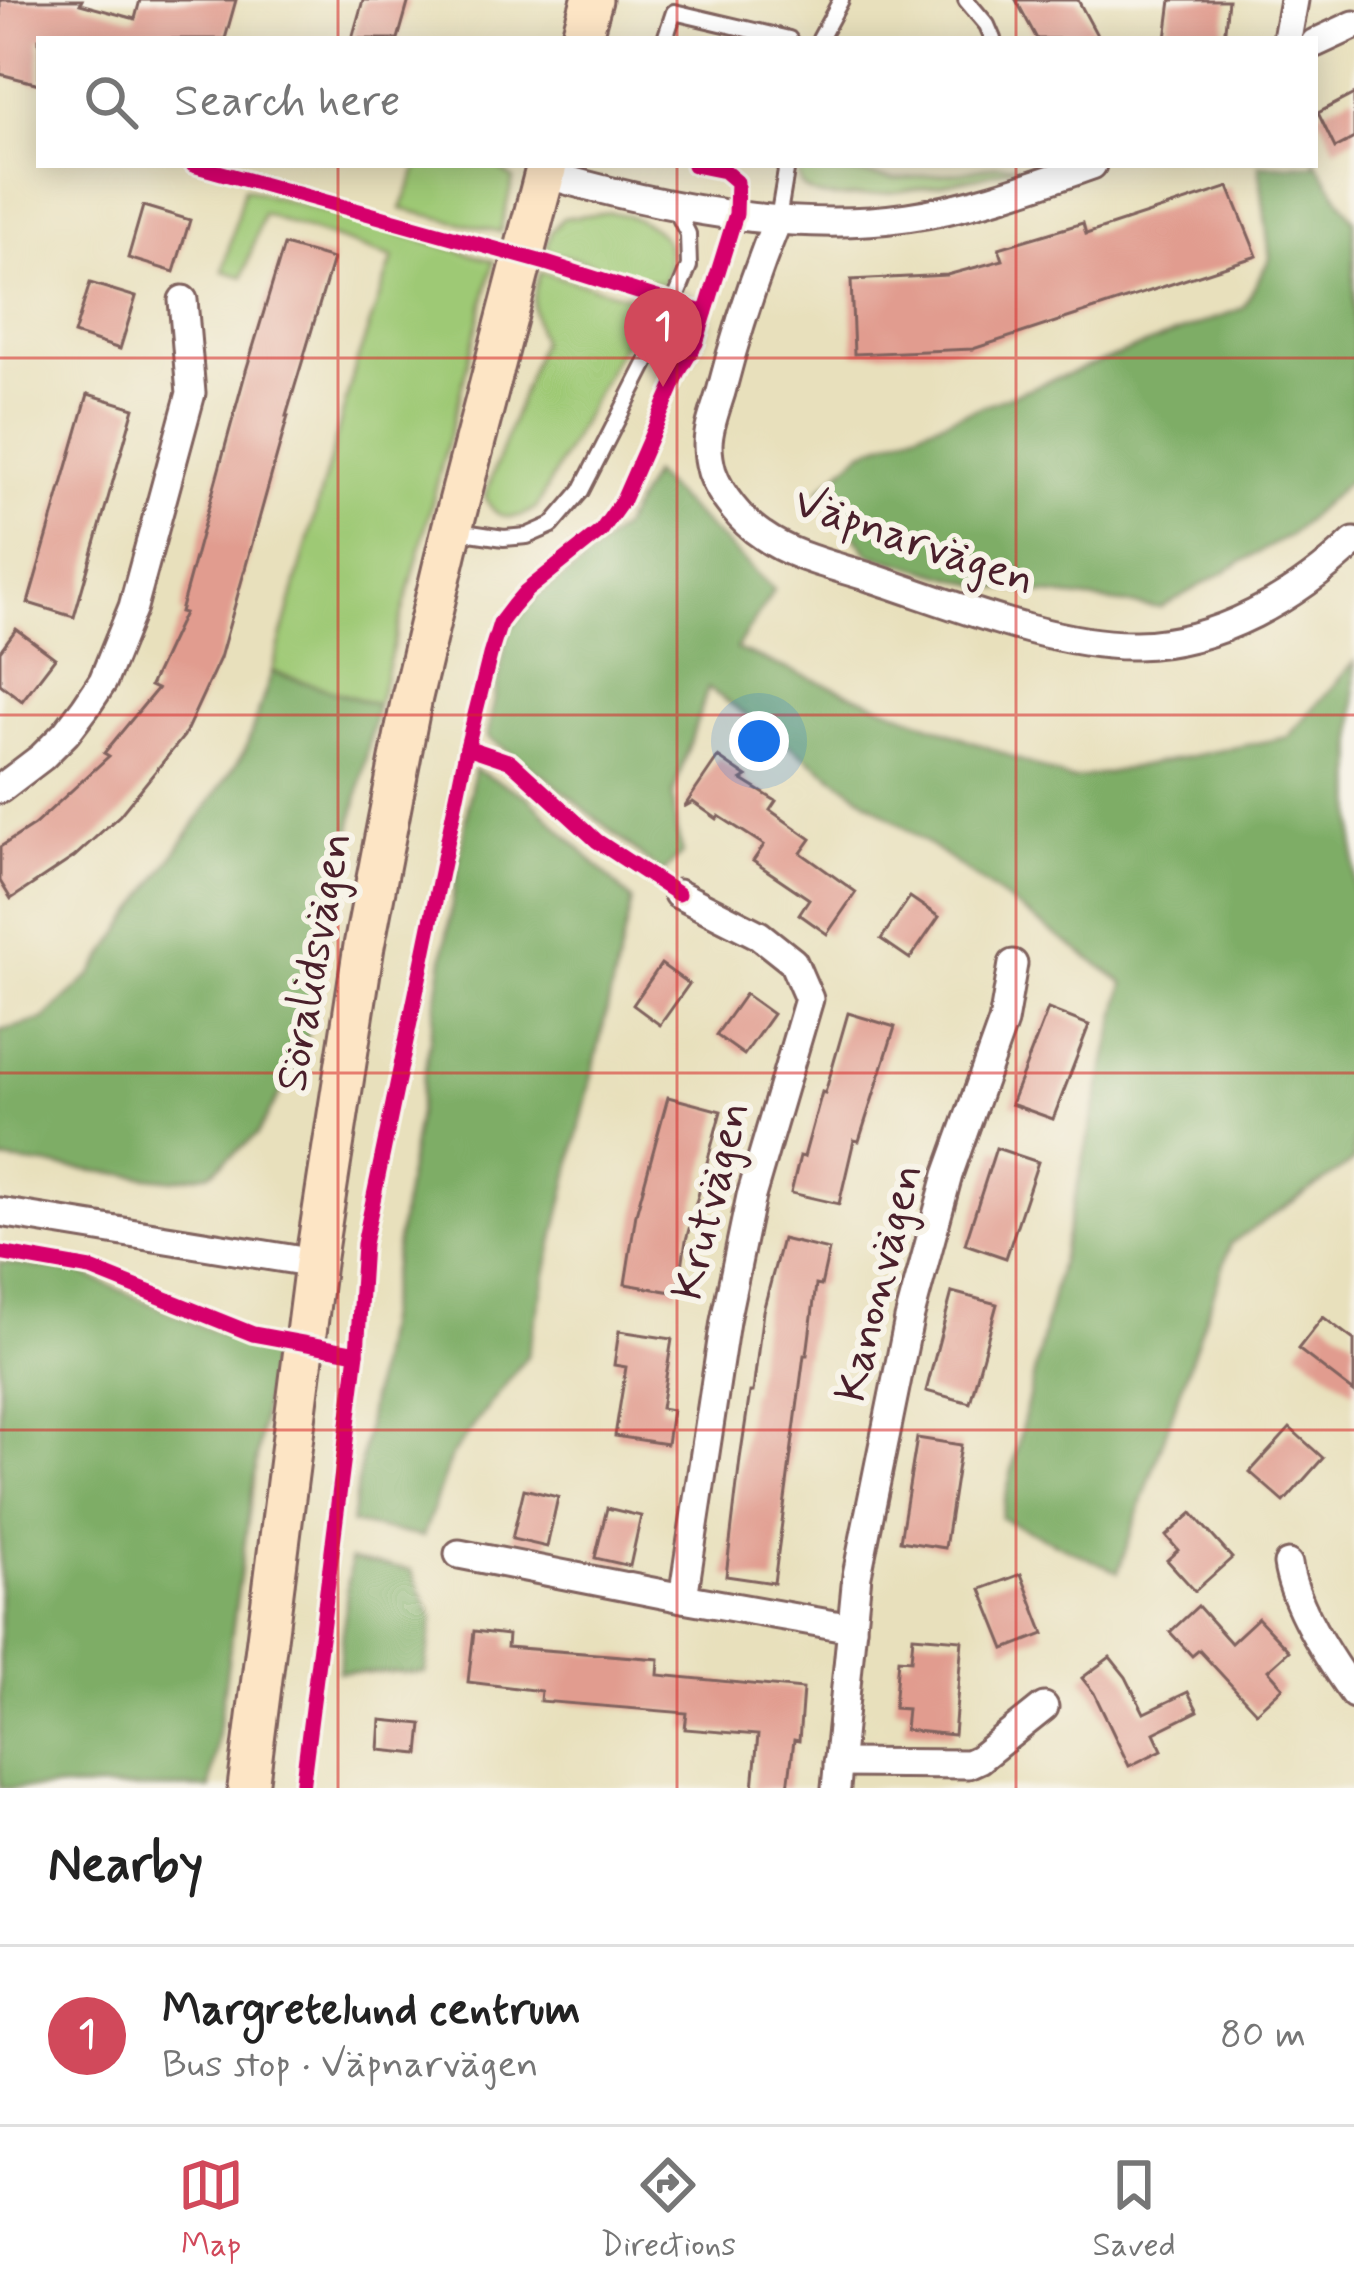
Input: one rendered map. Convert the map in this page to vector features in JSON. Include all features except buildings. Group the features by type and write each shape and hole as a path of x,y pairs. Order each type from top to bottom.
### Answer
{"street":[{"path":"582,36 592,0"},
{"path":"1288,36 1294,0"},
{"path":"1318,42 1354,25"},
{"path":"546,169 674,206 814,222 908,217 1017,193 1052,172"},
{"name":"Söralidsvägen","path":"248,1788 315,1263 364,946 412,697 546,169"},
{"name":"Väpnarvägen","path":"778,219 748,296 707,443 712,471 723,494 764,537 793,552 993,617 1097,643 1138,645 1195,637 1228,626 1308,580 1354,542"},
{"path":"0,789 66,733 103,681 133,607 191,393 183,300"},
{"name":"Krutvägen","path":"678,894 759,935 794,962 809,999 751,1196 725,1321 682,1598"},
{"name":"Kanonvägen","path":"1013,964 1003,1022 949,1175 909,1319 857,1575 837,1776 968,1764 1044,1708"},
{"path":"0,1212 315,1263"},
{"path":"459,1554 852,1628"},
{"path":"1288,1564 1291,1585 1354,1694"}],"lane":[{"path":"822,36 841,0"},
{"path":"966,0 992,36"},
{"path":"666,36 674,12 776,36"},
{"path":"778,219 787,168"},
{"path":"452,530 527,536 552,525 581,491 662,332 688,266 688,234 674,206"}],"green space":[{"path":"1318,165 1354,221 1354,476 1290,535 1160,608 982,586 869,554 819,490 863,451 1243,308 1270,258 1259,168"},
{"path":"418,168 499,168 513,179 500,232 401,209"},
{"path":"799,168 896,179 1007,168 916,189 855,196 815,194 799,179"},
{"path":"244,188 494,261 377,705 272,672 356,364 393,258 263,214 243,277 223,271"},
{"path":"610,212 639,220 660,234 669,254 663,285 546,250 551,232 563,218"},
{"path":"540,272 635,298 641,308 537,507 507,517 494,511 485,496 541,341 534,307"},
{"path":"652,474 774,590 736,649 1071,780 1288,737 1354,662 1354,1161 1231,1243 1118,1572 1001,1518 1124,983 708,688 673,794 683,853 662,873 546,777 487,737 508,631 540,594 580,566 622,527"},
{"path":"272,672 377,705 305,1048 257,1135 210,1173 173,1180 0,1160 0,1031 43,1020 91,975 245,751"},
{"path":"474,769 528,797 632,901 527,1356 451,1456 423,1537 351,1523"},
{"path":"0,1262 81,1273 271,1357 210,1788 0,1788"},
{"path":"350,1560 411,1570 433,1618 425,1673 339,1672"}],"cycle path":[{"path":"204,168 546,263 705,313"},
{"path":"302,1788 357,1353 364,1244 490,655 500,623 526,591 601,531 623,500 696,343 736,214 737,182 724,171 709,168"},
{"path":"467,747 511,762 597,841 678,894"},
{"path":"0,1253 91,1269 253,1334 357,1353"}],"place":[{"name":"Margretelund centrum","path":"663,387"}]}
